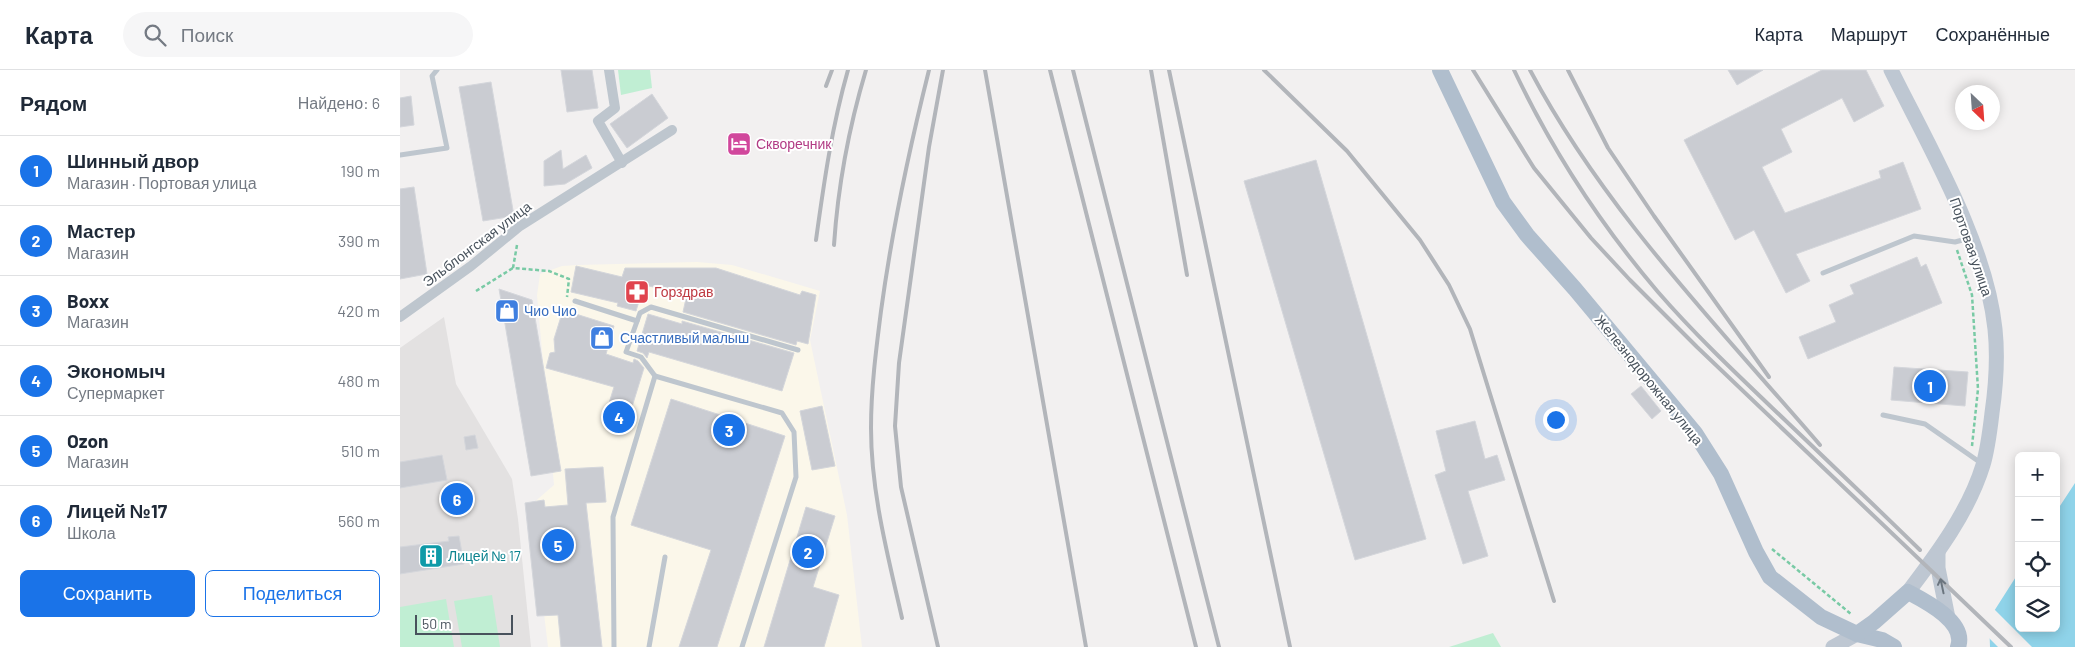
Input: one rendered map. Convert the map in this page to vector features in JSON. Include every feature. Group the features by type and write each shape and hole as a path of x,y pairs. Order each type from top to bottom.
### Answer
{"main road":[{"name":"Железнодорожная улица","path":"1440,70 1503,202 1527,235 1575,289 1695,433 1721,474 1756,552 1770,577 1821,617 1856,626 1894,647"},
{"name":"Портовая улица","path":"1833,647 1856,626 1874,622 1908,592 1938,553 1972,492 1983,465 1994,400 1995,337 1990,303 1970,238 1947,181 1890,70"},
{"path":"1938,553 1938,568 1948,618"},
{"path":"1908,592 1935,606 1948,618 1955,628 1960,643 1958,647"}],"street":[{"path":"609,70 615,108 598,121 622,162"},
{"name":"Эльблонгская улица","path":"400,317 471,266 520,226 672,130"}],"lane":[{"path":"400,156 447,148 432,76 437,70"},
{"path":"1823,273 1914,236 1955,242 1970,238"},
{"path":"575,301 637,321"},
{"path":"742,647 796,477 794,432 782,413 655,376 641,357 626,352 640,313 651,307 798,350"},
{"path":"614,647 613,517 655,376"},
{"path":"1883,415 1925,424 1983,465"},
{"path":"649,647 665,557"}],"path":[{"path":"513,268 520,226"},
{"path":"1955,242 1972,295 1978,389 1970,456"},
{"path":"476,290 513,268 549,270 568,279 567,297 575,301"},
{"path":"1766,544 1856,626"}],"shaded area":[{"path":"697,262 732,265 820,291 810,340 847,515 862,647 548,647 531,505 554,485 537,295 540,274 562,266"},
{"path":"444,317 456,384 512,479 531,647 400,647 400,348"}],"green space":[{"path":"618,70 650,70 652,88 621,95"},
{"path":"492,595 500,647 462,647 454,601"},
{"path":"446,599 454,647 400,647 400,607"},
{"path":"1493,633 1501,647 1449,647"}],"water":[{"path":"2075,483 2075,647 1990,647 1989,619 2015,578 2015,632 2060,632 2060,506"}],"pier":[{"path":"1993,608 2032,647 1998,647 1987,636 1986,619"}],"building":[{"path":"561,70 592,70 598,108 567,112"},
{"path":"1728,70 1763,70 1737,85"},
{"path":"1822,70 1866,70 1884,106 1854,122 1842,98 1781,129 1792,152 1762,167 1785,213 1881,178 1879,171 1903,162 1921,209 1796,254 1810,281 1786,293 1754,230 1735,240 1684,140"},
{"path":"491,82 514,216 483,221 459,87"},
{"path":"652,94 668,118 627,148 610,124"},
{"path":"411,96 414,125 400,127 400,98"},
{"path":"561,150 563,169 586,155 592,168 565,184 544,186 544,161"},
{"path":"1316,160 1426,539 1355,560 1244,181"},
{"path":"414,187 427,274 400,279 400,189"},
{"path":"1917,257 1921,267 1926,264 1942,303 1808,359 1799,337 1836,322 1829,305 1854,294 1850,285"},
{"path":"576,266 622,277 625,268 716,268 800,295 802,291 816,295 808,344 797,341 796,345 683,312 687,294 644,285 636,311 617,306 618,303 571,292"},
{"path":"499,289 532,300 561,471 531,476"},
{"path":"563,310 614,326 606,354 633,363 634,359 644,368 627,423 605,416 614,387 546,368 550,353 555,352 554,339"},
{"path":"648,314 682,324 682,321 794,353 782,391 649,352 647,358 643,353 637,351"},
{"path":"1894,367 1968,372 1965,406 1891,400"},
{"path":"1641,386 1661,411 1652,419 1631,394"},
{"path":"671,399 785,436 717,647 679,647 711,550 631,525"},
{"path":"822,406 835,466 812,470 800,411"},
{"path":"1475,421 1485,459 1497,455 1505,480 1468,491 1488,556 1463,564 1435,475 1446,471 1436,431"},
{"path":"475,435 478,448 466,450 464,437"},
{"path":"442,455 447,480 400,488 400,462"},
{"path":"603,467 606,502 586,503 602,647 561,647 558,615 537,616 525,503 544,500 545,507 568,505 565,469"},
{"path":"806,507 835,516 813,587 839,595 824,647 764,647"},
{"name":"Лицей № 17","path":"459,536 464,564 400,574 400,547 449,541 448,537"}],"railway":[{"path":"826,86 832,70"},
{"path":"816,240 825,175 848,70"},
{"path":"834,245 838,200 845,156 866,70"},
{"path":"902,618 877,500 872,452 872,399 879,326 890,250 929,70"},
{"path":"938,647 901,487 895,426 899,363 929,147 943,70"},
{"path":"985,70 1086,647"},
{"path":"1050,70 1196,647"},
{"path":"1073,70 1219,647"},
{"path":"1151,70 1187,275"},
{"path":"1169,70 1290,647"},
{"path":"1264,70 1347,151 1420,240 1449,285 1470,329 1554,601"},
{"path":"1473,70 1534,168 1591,238 1630,280 1697,347 2011,647"},
{"path":"1514,70 1561,158 1579,186 1637,267 1658,292 1720,358 1920,550"},
{"path":"1530,70 1559,121 1627,219 1702,311 1820,445"},
{"path":"1568,70 1608,148 1769,377"}],"place":[{"name":"Скворечник","path":"739,144"},
{"name":"Горздрав","path":"637,292"},
{"name":"Чио Чио","path":"507,311"},
{"name":"Счастливый малыш","path":"602,338"},
{"name":"Шинный двор","path":"1930,386"},
{"name":"Экономыч","path":"619,417"},
{"name":"Boxx","path":"729,430"},
{"name":"Лицей №17","path":"457,499"},
{"name":"Ozon","path":"558,545"},
{"name":"Мастер","path":"808,552"},
{"name":"Лицей № 17","path":"431,556"}]}
